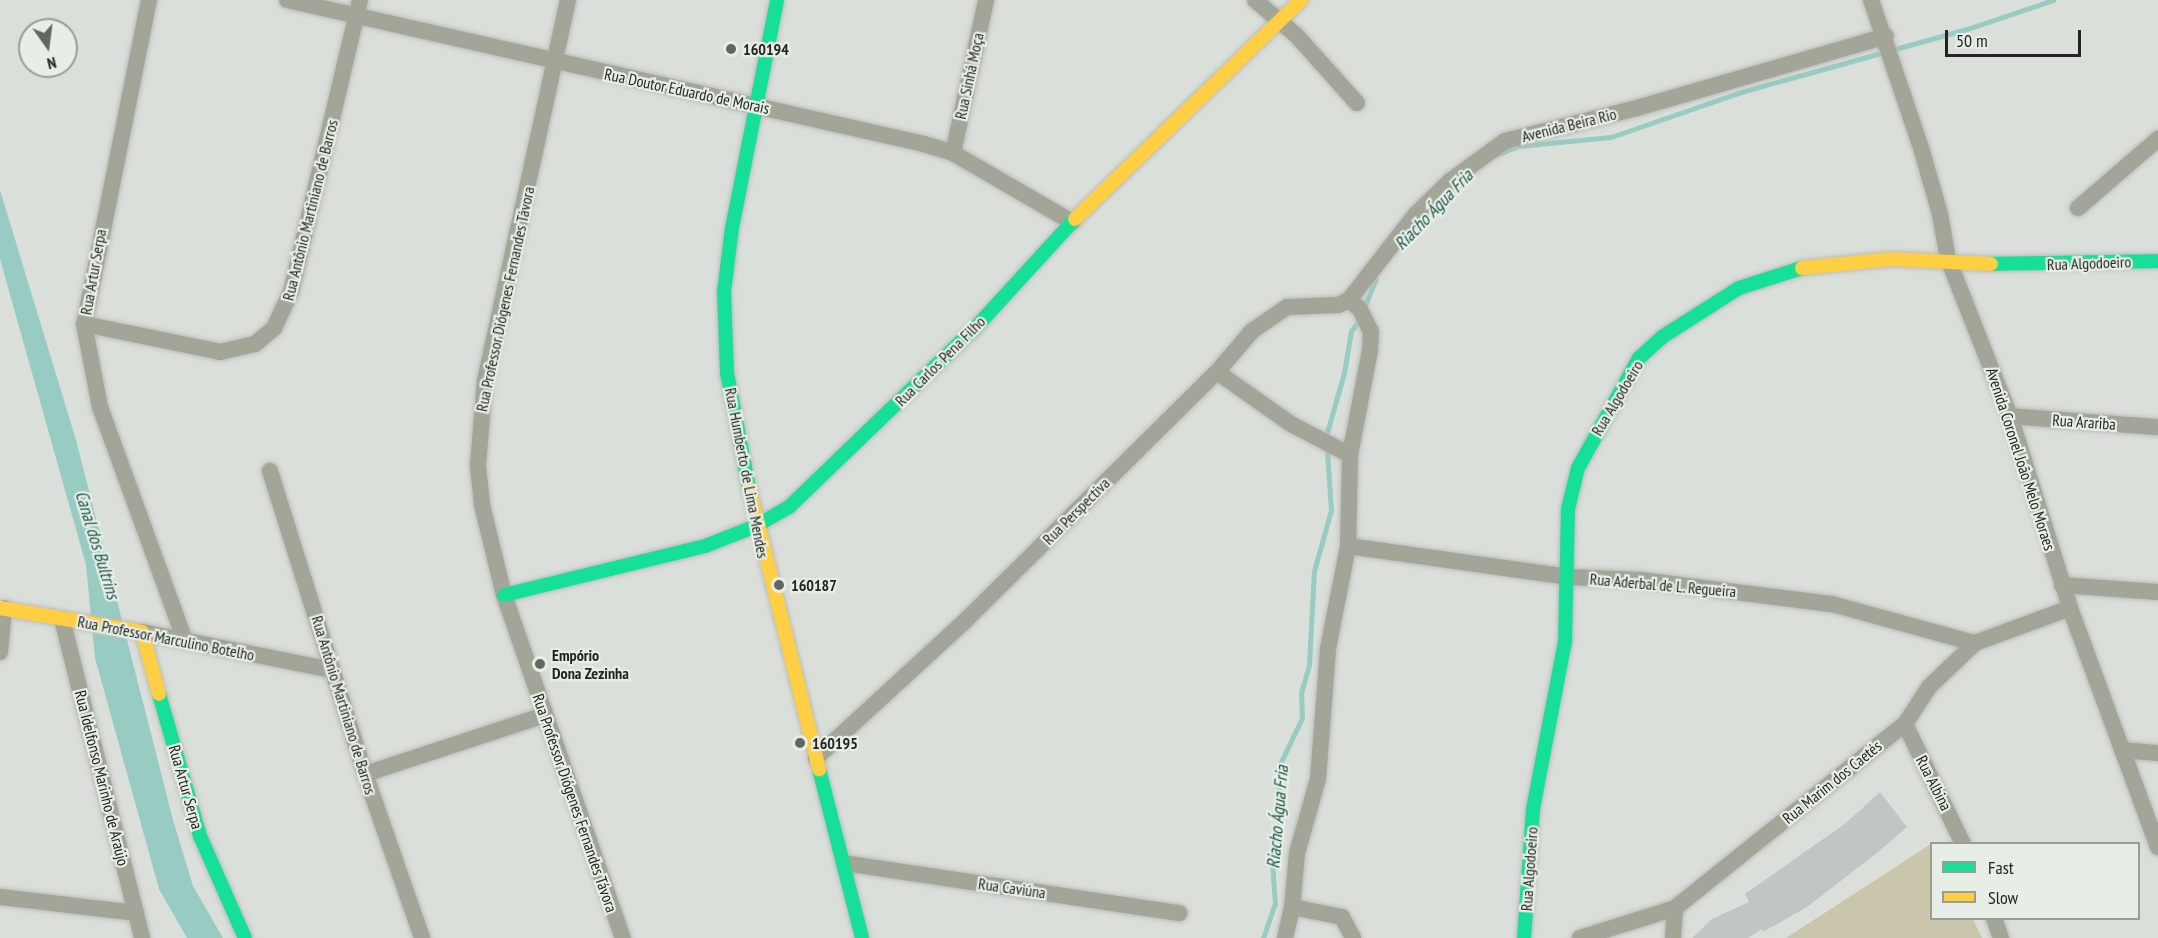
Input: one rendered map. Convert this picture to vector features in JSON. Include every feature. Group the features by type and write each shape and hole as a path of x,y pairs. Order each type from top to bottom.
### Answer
{"street":[{"name":"Rua Artur Serpa","path":"149,0 84,324 100,407 185,641"},
{"name":"Rua Doutor Eduardo de Morais","path":"287,0 358,8 554,62 755,105 952,153 1072,222"},
{"name":"Rua Professor Diógenes Fernandes Távora","path":"568,0 478,422 482,505 504,595 623,938"},
{"name":"Rua Humberto de Lima Mendes","path":"777,0 755,105 724,292 727,373 756,526 862,938"},
{"name":"Rua Sinhá Moça","path":"952,153 986,0"},
{"path":"1255,0 1298,36 1357,103"},
{"name":"Rua Carlos Pena Filho","path":"504,595 705,546 756,526 789,507 976,327 1072,222 1277,20 1301,0"},
{"name":"Avenida Coronel João Melo Moraes","path":"1871,0 1886,37 1940,214 1948,259 2010,416 2062,585 2158,847"},
{"name":"Rua Antônio Martiniano de Barros","path":"84,324 220,352 255,344 274,328 291,292 358,8"},
{"name":"Avenida Beira Rio","path":"1355,305 1416,214 1450,181 1505,141 1637,108 1886,37"},
{"path":"2078,208 2158,140"},
{"name":"Rua Algodoeiro","path":"1524,938 1533,808 1564,642 1569,577 1568,509 1578,468 1639,358 1662,337 1739,288 1797,268 1849,261 1948,259 2024,265 2158,261"},
{"path":"1285,938 1292,907 1297,853 1318,779 1328,649 1348,546 1346,453 1371,332 1355,305"},
{"name":"Rua Perspectiva","path":"816,758 966,620 1217,372 1252,331 1287,307 1355,305"},
{"path":"1217,372 1318,440 1346,453"},
{"name":"Rua Arariba","path":"2010,416 2158,427"},
{"name":"Rua Antônio Martiniano de Barros","path":"270,471 365,774 422,938"},
{"name":"Rua Aderbal de L. Regueira","path":"1348,546 1569,577 1641,580 1832,604 1975,643"},
{"path":"2062,585 2158,592"},
{"path":"0,652 2,608"},
{"name":"Rua Professor Marculino Botelho","path":"2,608 80,620 332,670"},
{"name":"Rua Marim dos Caetés","path":"1580,938 1675,908 1905,724 1929,687 1975,643 2070,608"},
{"name":"Rua Idelfonso Marinho de Araújo","path":"62,618 142,938"},
{"name":"Rua Artur Serpa","path":"137,631 200,836 245,938"},
{"path":"365,774 544,715"},
{"name":"Rua Albina","path":"1905,724 1963,842"},
{"path":"2122,750 2158,753"},
{"name":"Rua Caviúna","path":"844,863 1179,913"},
{"path":"0,897 136,913"},
{"path":"1292,907 1342,917 1353,938"},
{"path":"1673,938 1675,908"},
{"path":"1995,920 2001,938"}],"shaded area":[{"path":"1930,845 1930,920 1973,920 1982,938 1786,938"}],"water":[{"name":"Canal dos Bultrins","path":"0,190 76,440 173,820 193,886 223,938 187,938 159,889 95,658 86,565 0,259"}],"building":[{"path":"1880,792 1907,827 1877,853 1807,907 1763,932 1762,929 1748,938 1692,938 1712,919 1749,902 1745,894 1846,823"}],"waterway":[{"name":"Riacho Água Fria","path":"1499,154 1518,146 1611,137 1741,92 1970,28 2053,0"},
{"name":"Riacho Água Fria","path":"1364,308 1376,278"},
{"name":"Riacho Água Fria","path":"1263,938 1275,904 1272,863 1279,827 1279,766 1302,718 1301,693 1309,665 1314,571 1331,510 1326,436 1344,373 1351,331 1360,319"}],"traffic: fast":[{"path":"749,488 727,373 724,292 732,228 777,0"},
{"path":"504,595 705,546 756,526 789,507 976,327 1075,219"},
{"path":"1991,264 2158,261"},
{"path":"1524,938 1533,809 1565,642 1568,509 1578,468 1639,358 1662,337 1739,288 1802,268"},
{"path":"159,694 200,836 245,938"},
{"path":"819,769 862,938"}],"traffic: slow":[{"path":"1075,219 1301,0"},
{"path":"1802,268 1890,259 1991,264"},
{"path":"749,488 819,769"},
{"path":"0,608 142,632 159,694"}],"place":[{"name":"160194","path":"731,49"},
{"name":"160187","path":"779,585"},
{"name":"Empório Dona Zezinha","path":"540,664"},
{"name":"160195","path":"800,743"}]}
